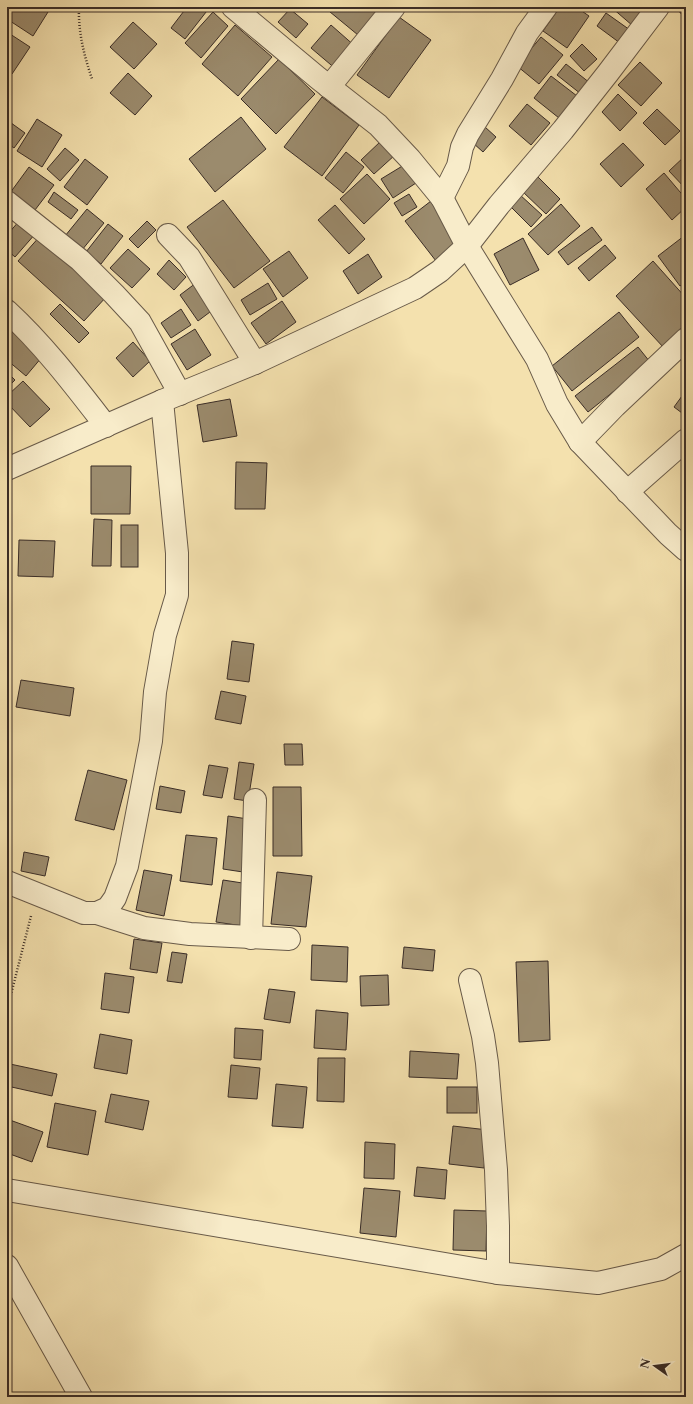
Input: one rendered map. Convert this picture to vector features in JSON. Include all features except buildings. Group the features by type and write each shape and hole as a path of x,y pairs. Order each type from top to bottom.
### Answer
{"street":[{"path":"233,7 256,14 329,87 378,125 410,159 442,198 467,246 537,359 557,404 580,442 668,534 686,550"},
{"path":"329,87 394,7"},
{"path":"442,198 458,166 462,147 468,134 502,79 527,34 546,7"},
{"path":"7,469 255,363 415,288 440,272 467,246 499,205 577,113 658,7"},
{"path":"7,202 80,260 140,322 171,398 177,595 165,635 155,692 151,741 127,866 115,898 108,908 97,912"},
{"path":"168,235 189,257 255,363"},
{"path":"7,311 27,329 59,366 106,426"},
{"path":"580,442 615,406 686,339"},
{"path":"627,492 686,440"},
{"path":"251,938 254,800"},
{"path":"7,882 84,912 97,912 144,928 190,934 289,939"},
{"path":"470,980 483,1036 487,1063 496,1170 498,1273"},
{"path":"7,1190 498,1273 598,1282 661,1269 684,1258"},
{"path":"7,1266 81,1397"}],"path":[{"path":"79,7 78,21 83,50 92,79"},
{"path":"7,1010 37,894"}]}
